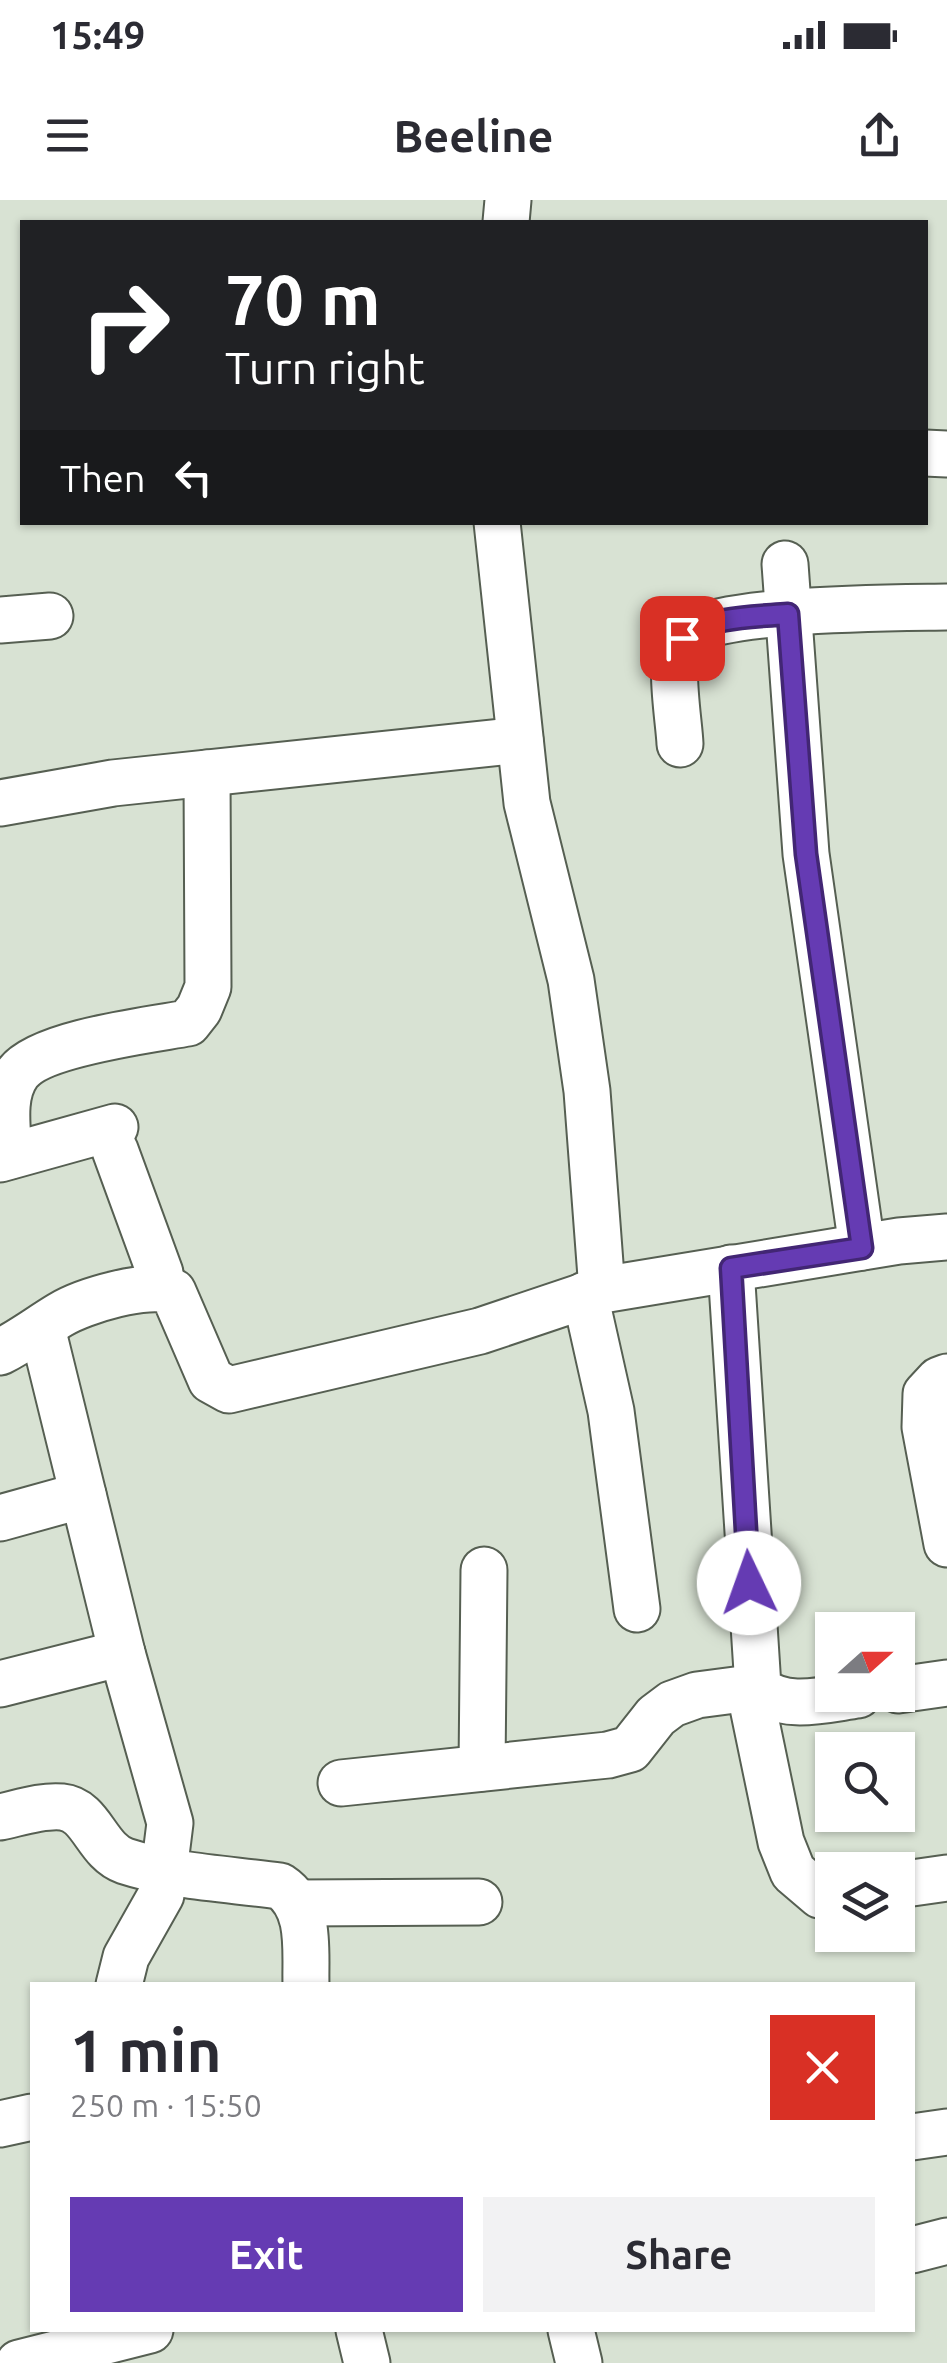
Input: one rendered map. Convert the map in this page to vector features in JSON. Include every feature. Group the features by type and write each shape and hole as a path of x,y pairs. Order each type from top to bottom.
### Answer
{"street":[{"path":"497,525 526,803 571,980 587,1090 594,1293 637,1609"},
{"path":"785,564 806,854 862,1248"},
{"path":"680,744 674,659 682,638 696,628 724,620 788,614 947,606"},
{"path":"0,620 50,616"},
{"path":"0,803 113,783 520,740"},
{"path":"161,1287 160,1272 115,1138 5,1158 7,1102 16,1075 31,1060 76,1044 188,1023 199,1010 208,988 207,773"},
{"path":"0,1352 64,1313 132,1291 161,1287 173,1292 211,1380 230,1390 480,1331 594,1293 731,1268 947,1237"},
{"path":"731,1268 754,1688 781,1842 793,1872 815,1891"},
{"path":"42,1328 122,1653 170,1823 161,1895 126,1956 120,1982"},
{"path":"947,1377 926,1394 925,1428 947,1544"},
{"path":"0,1518 83,1495"},
{"path":"482,1768 484,1570"},
{"path":"0,1684 122,1653"},
{"path":"915,1688 947,1684"},
{"path":"341,1782 608,1755 630,1749 656,1716 672,1704 697,1695 754,1688 767,1697 815,1700"},
{"path":"0,1817 63,1807 80,1813 100,1844 120,1860 280,1886 294,1895 304,1922 306,1982"},
{"path":"915,1883 947,1878"},
{"path":"297,1903 479,1902"},
{"path":"0,2124 30,2117"},
{"path":"915,2137 947,2132"},
{"path":"915,2249 947,2242"},
{"path":"19,2363 142,2332"},
{"path":"359,2332 367,2363"},
{"path":"571,2332 578,2363"}],"route":[{"path":"682,638 696,628 724,620 788,614 806,854 862,1248 731,1268 749,1583"}]}
